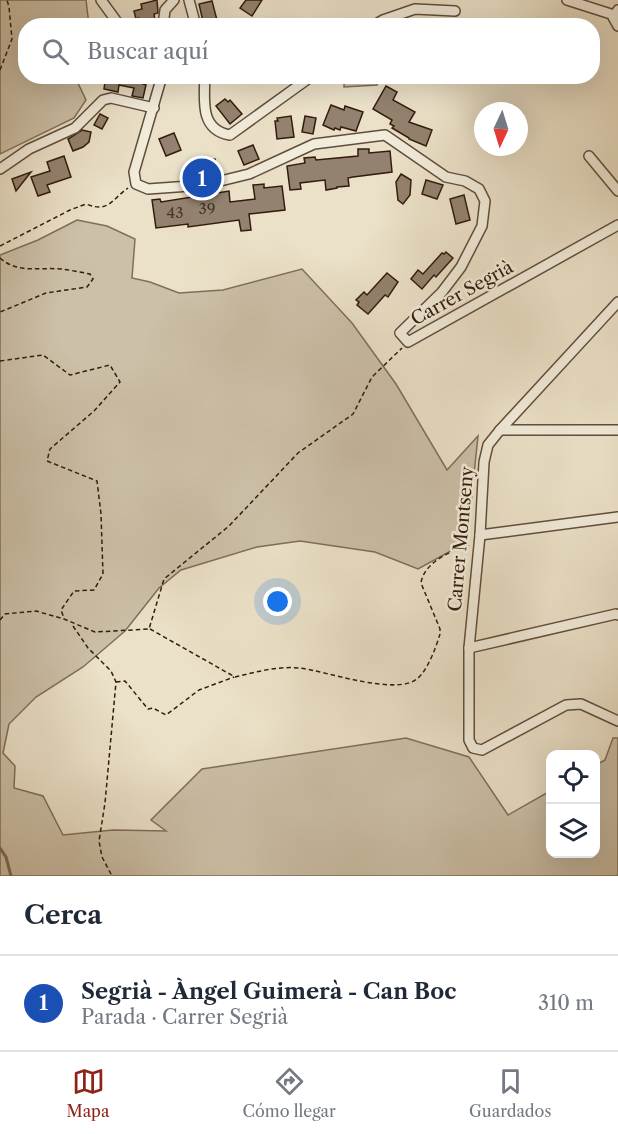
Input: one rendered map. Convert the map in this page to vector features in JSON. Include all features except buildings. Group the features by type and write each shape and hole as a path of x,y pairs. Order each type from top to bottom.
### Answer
{"street":[{"path":"101,0 114,18"},
{"path":"164,18 165,10 174,0"},
{"path":"189,0 194,18"},
{"path":"567,0 616,12 614,21 618,26"},
{"path":"389,18 415,9 455,11"},
{"path":"136,184 134,172 160,84"},
{"path":"205,84 205,114 212,126 220,133 230,135 301,84"},
{"path":"0,169 29,149 75,128 103,100 111,98 154,108"},
{"name":"Carrer Segrià","path":"136,184 148,189 204,185 249,174 314,144 386,135 446,177 465,181 479,189 485,201 482,226 461,267 442,292 399,333 408,342 618,225"},
{"path":"589,156 618,191"},
{"name":"Carrer Montseny","path":"618,302 488,445 484,462 469,648 469,740 473,748 482,750 567,705 581,704 618,721"},
{"path":"500,430 618,430"},
{"path":"479,538 618,517"},
{"path":"469,648 618,615"}],"path":[{"path":"0,70 12,39 7,0"},
{"path":"0,246 86,204 104,208 136,184"},
{"path":"0,258 6,264 25,269 60,268 90,274 93,279 87,287 46,293 0,312"},
{"path":"149,628 164,579 229,526 298,453 353,414 372,377 408,342"},
{"path":"0,361 43,355 70,375 110,365 120,382 94,411 50,449 47,461 98,481 103,574 94,590 74,591 61,610 64,620"},
{"path":"116,682 125,681 148,709 153,708 166,715 199,690 235,677 278,667 300,668 387,684 407,684 417,679 423,672 440,634 421,584 422,577 431,564 479,538"},
{"path":"0,620 5,614 36,610 95,632 149,628 235,677"},
{"path":"72,624 88,648 111,671 116,682 105,803 99,842 102,857 112,876"}],"shaded area":[{"path":"0,0 86,0 88,18 18,18 18,84 78,84 86,100 74,118 0,154"},
{"path":"344,84 377,85 344,87"},
{"path":"77,220 107,226 135,239 132,278 179,293 223,290 302,269 352,323 396,384 447,470 478,436 467,542 418,569 375,552 300,541 257,547 181,570 159,588 125,631 83,667 36,697 9,724 3,753 15,766 14,788 43,796 63,835 113,830 166,831 151,820 202,769 406,738 469,757 508,815 546,793 546,858 600,858 600,763 605,760 613,738 618,738 618,876 0,876 0,255 38,240"}],"waterway":[{"path":"0,848 6,857 11,876"}],"place":[{"name":"Segrià - Àngel Guimerà - Can Boc","path":"202,178"}]}
